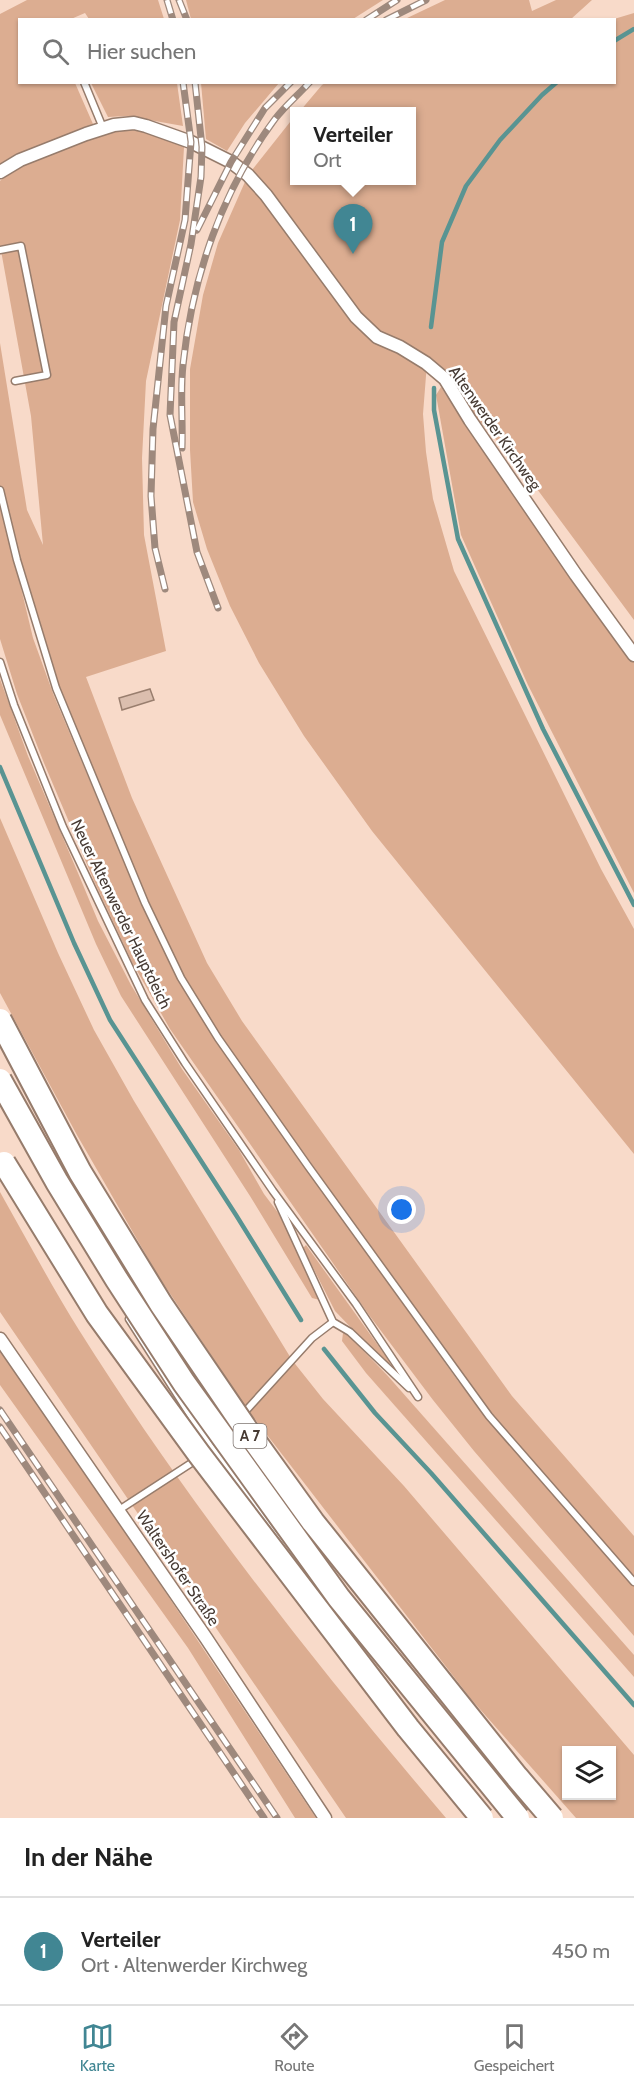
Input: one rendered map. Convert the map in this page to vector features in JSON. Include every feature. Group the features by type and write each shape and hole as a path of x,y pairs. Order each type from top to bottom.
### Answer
{"highway":[{"name":"A 7","path":"0,1020 80,1172 161,1304 246,1430 313,1522 517,1778 552,1818"},
{"name":"A 7","path":"0,1080 75,1212 184,1383 339,1598 500,1815"},
{"path":"4,1163 104,1323 199,1454 408,1728 500,1815"}],"street":[{"name":"Altenwerder Kirchweg","path":"0,172 20,160 103,129 134,123 202,147 231,162 248,175 266,195 356,317 377,337 400,347 426,363 445,379 470,420 576,575 634,655"},
{"name":"Waltershofer Straße","path":"0,1339 325,1818"}],"lane":[{"path":"85,84 103,129"},
{"path":"0,250 21,246 47,375 15,381"},
{"path":"0,490 56,688 141,892 181,978 252,1088 489,1416 634,1582"},
{"name":"Neuer Altenwerder Hauptdeich","path":"0,662 14,705 63,827 145,999 185,1063 273,1191 356,1304 418,1397 350,1332 333,1322 273,1191"},
{"path":"0,1095 76,1229"},
{"path":"124,1311 210,1446 297,1559"},
{"path":"234,1422 312,1338 333,1322"},
{"path":"118,1510 199,1458 226,1430"},
{"path":"500,1815 508,1818"}],"shaded area":[{"path":"27,0 158,0 164,18 88,18 85,13 73,18 18,18 18,84 75,84 93,124 0,165 0,14"},
{"path":"186,0 383,0 355,18 191,18"},
{"path":"445,0 529,0 532,11 556,0 592,0 572,18 407,18"},
{"path":"634,13 634,620 520,466 427,363 423,414 433,499 454,571 601,869 634,929 634,1154 372,831 304,736 259,663 230,606 207,549 193,502 190,450 190,369 203,295 218,243 248,175 290,122 290,185 416,185 416,107 303,107 322,85 616,84 616,18"},
{"path":"92,84 177,84 183,126 127,116 108,117"},
{"path":"201,84 278,84 245,123 227,151 206,139"},
{"path":"133,127 162,136 184,147 180,220 146,381 142,458 144,535 166,651 86,677 132,798 207,963 242,1021 512,1396 634,1536 634,1582 489,1416 218,1038 181,978 145,903 56,688 0,490 0,343 27,510 43,545 31,416 0,245 0,181 8,173 69,147 101,135"},
{"path":"441,387 500,475 634,659 634,893 528,685 461,535 436,395"},
{"path":"0,500 33,638 54,696 141,902 175,971 210,1032 250,1090 458,1381 532,1470 634,1586 634,1636 474,1451 369,1315 170,1029 132,962 94,881 44,763 17,694 0,639"},
{"path":"0,679 28,756 98,921 131,985 182,1069 239,1150 264,1194 279,1214 320,1300 312,1298 250,1196 121,996 96,944 0,715"},
{"path":"0,818 94,1030 134,1101 292,1360 323,1399 404,1486 634,1755 634,1818 576,1818 471,1699 247,1409 157,1274 77,1135 0,993"},
{"path":"0,1192 79,1330 163,1457 300,1641 446,1818 346,1818 0,1312"},
{"path":"306,1245 390,1362 389,1365 335,1311 303,1248"},
{"path":"343,1333 349,1336 387,1375 634,1655 634,1677 366,1373 342,1341"},
{"path":"0,1350 132,1542 316,1818 295,1818 188,1648 0,1385"}],"building":[{"path":"150,689 154,700 122,710 119,698"}],"waterway":[{"path":"616,40 634,29"},
{"path":"431,327 442,242 466,186 500,140 555,84"},
{"path":"434,388 434,410 458,539 543,729 634,905"},
{"path":"0,767 74,943 110,1020 301,1320"},
{"path":"324,1349 375,1413 431,1473 634,1705"}],"railway":[{"path":"167,0 172,18"},
{"path":"179,0 186,18"},
{"path":"369,18 397,0"},
{"path":"390,18 426,0"},
{"path":"165,589 155,548 151,496 153,429 166,306 185,220 191,142 183,84"},
{"path":"195,84 202,147 201,177 191,244 174,322 170,415 197,552 218,608"},
{"path":"197,230 231,162 265,108 289,84"},
{"path":"182,448 182,375 187,332 212,236 225,205 256,146 279,114 308,84"},
{"path":"0,1410 277,1818"},
{"path":"0,1427 264,1818"}],"place":[{"name":"Verteiler","path":"353,254"}]}
